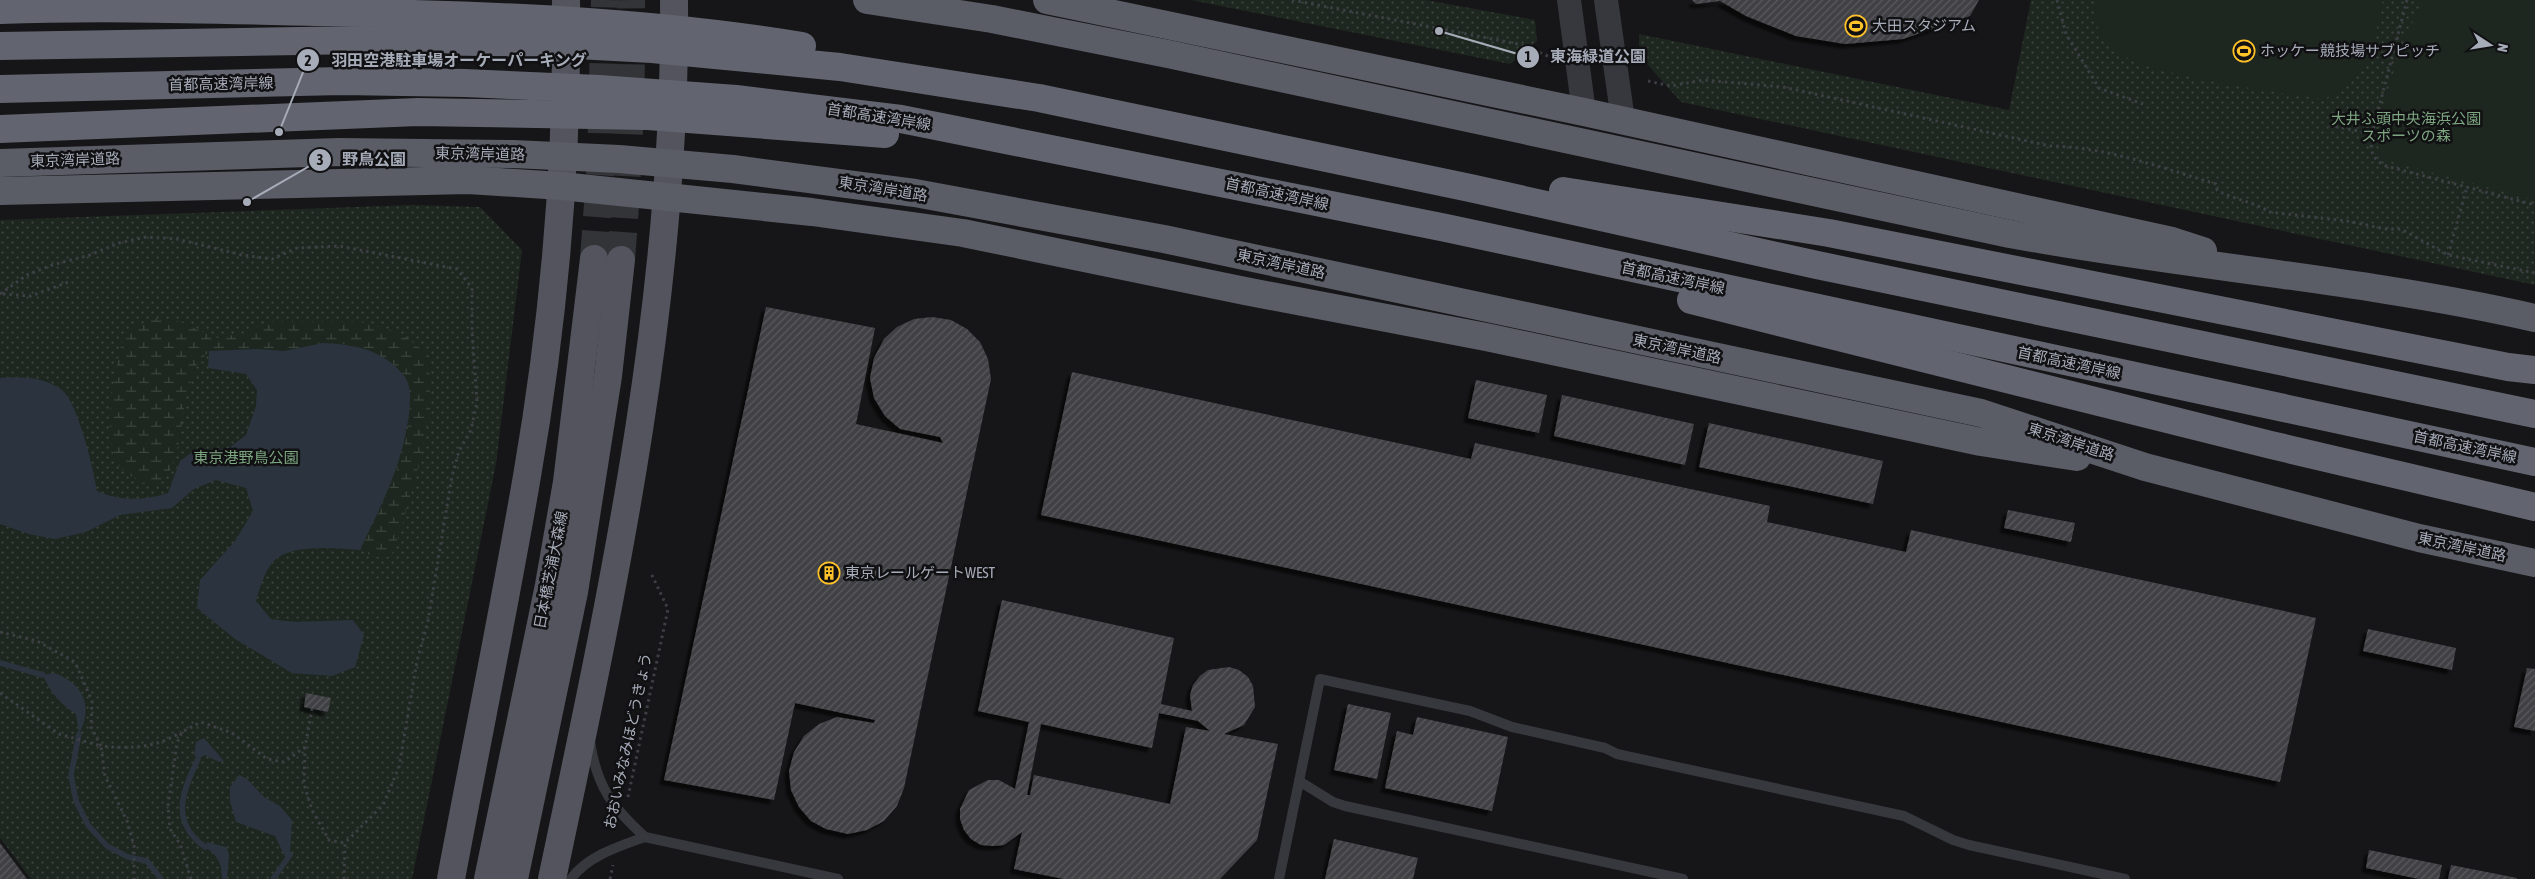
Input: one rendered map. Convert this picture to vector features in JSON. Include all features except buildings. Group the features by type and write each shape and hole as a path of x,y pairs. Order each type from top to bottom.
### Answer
{"highway":[{"path":"867,0 992,19 1168,54 2010,234 2092,249 2271,273 2473,304 2535,318"},
{"path":"1047,0 1624,120 2172,240 2271,273"},
{"path":"0,10 133,8 354,12 563,20 744,36 833,51 1039,98 1470,188 1817,265 2535,414"},
{"path":"0,46 361,40 642,48 840,67 1039,98"},
{"name":"首都高速湾岸線","path":"0,90 342,82 465,83 599,89 804,106 901,119 1446,228 1806,318 2535,462"},
{"path":"0,129 368,114 478,113 648,116 1031,144"},
{"name":"東京湾岸道路","path":"0,163 340,152 522,155 619,159 733,170 915,193 1164,239 1981,413 2145,467 2419,538 2535,563"},
{"path":"0,191 468,180 561,186 812,212 963,234 1486,337 1981,442 2145,467"},
{"path":"1470,188 1523,185 1829,233 2460,358 2535,370"},
{"path":"1806,318 2271,445 2535,507"},
{"path":"2458,398 2535,408"}],"main road":[{"path":"451,879 528,474 547,332 561,186 567,65 566,0"},
{"path":"552,879 587,713 626,507 650,349 667,197 675,74 674,0"},
{"name":"日本橋芝浦大森線","path":"488,879 549,585 567,482 594,258"},
{"name":"日本橋芝浦大森線","path":"514,879 574,592 604,406 621,260"}],"street":[{"path":"1569,0 1584,112"},
{"path":"1606,0 1624,120"}],"lane":[{"path":"1279,879 1320,680 1470,711 1512,727 1605,748 1617,754 1904,816 1954,840 1969,845 2125,879"},
{"path":"587,713 596,773 605,794 622,817 645,838 838,879"},
{"path":"1299,781 1333,802 1345,806 1683,879"},
{"path":"571,879 592,861 614,849 645,838"}],"path":[{"path":"1292,0 1518,44 1550,57"},
{"path":"2057,0 2066,34 2099,88 2143,104"},
{"path":"2407,0 2372,134 2372,155 2376,162 2535,205"},
{"path":"1648,81 1671,86 1703,80 1783,88 2050,146 2074,147 2156,166 2216,184 2217,190 2230,198 2259,205 2269,212 2347,221 2386,229 2401,229 2448,254 2535,272"},
{"path":"2329,125 2372,134"},
{"path":"2448,254 2467,187"},
{"path":"1,294 27,275 52,265 90,255 119,243 146,237 178,239 242,255 272,259 297,248 339,246 457,269 472,288 472,330 477,402 471,430 460,451 452,476 428,622 417,661 399,767 382,805 345,844 344,879"},
{"path":"1,294 30,296 71,281"},
{"name":"おおいみなみほどうきょう","path":"627,802 668,608 651,574"},
{"path":"0,632 37,641 75,662 92,701 91,727 101,746 105,776 127,821 134,846 134,879"},
{"path":"0,694 65,736 101,746 123,748 150,746 170,739 201,722 232,732 267,759 284,762 305,747"},
{"path":"312,709 305,747 304,784 312,810 329,840 345,844"},
{"path":"182,732 177,742 168,806 170,829 180,844 191,879"},
{"path":"610,879 614,860"}],"green space":[{"path":"1191,0 1426,0 1535,20 1537,41 1510,64"},
{"name":"大井ふ頭中央海浜公園 スポーツの森","path":"2031,0 2535,0 2535,285 1681,102 1639,55 1639,34 2009,110"},
{"name":"ホッケー競技場サブピッチ","path":"2095,0 2383,0 2371,56 2353,80 2325,99 2211,81 2149,66 2125,57 2109,46 2101,36 2096,19"},
{"path":"2422,0 2535,0 2535,200 2390,161 2379,151 2381,117 2386,96 2400,54"},
{"name":"東京港野鳥公園","path":"411,205 480,207 522,250 496,464 412,879 31,879 0,838 0,220"},
{"path":"153,318 181,322 216,338 245,333 266,322 361,322 400,333 429,355 430,411 420,461 391,557 374,557 360,550 389,489 405,445 409,423 409,400 406,378 352,344 323,343 284,351 257,349 209,351 196,366 186,396 179,443 170,472 154,490 122,469 115,457 111,442 110,423 114,383 124,333"}],"shaded area":[{"path":"323,343 346,345 368,350 388,360 397,368 405,377 410,390 406,433 390,484 360,550 314,548 301,549 280,556 267,570 256,601 271,619 294,622 353,620 364,635 355,667 332,676 292,673 235,639 197,608 200,580 235,541 253,511 246,488 216,480 194,489 172,508 120,515 86,532 55,539 29,534 0,524 0,378 32,378 48,382 62,390 74,408 79,422 93,468 97,491 114,497 141,499 168,493 180,461 191,453 229,448 246,435 256,406 257,390 246,374 208,368 209,351 257,349 284,351"},
{"path":"55,673 73,683 83,697 86,714 79,734 76,714 56,697 43,675"},
{"path":"204,738 224,761 219,762 205,755 198,759 194,755 196,742"},
{"path":"239,775 247,779 264,797 280,806 292,820 290,855 285,857 275,836 236,822 230,801 230,787"},
{"path":"207,842 226,847 229,854 227,879 222,879 220,864 216,857 205,847"}],"waterway":[{"path":"0,663 43,675"},
{"path":"79,734 71,775 76,801 88,825 107,846 128,857 147,861 161,879"},
{"path":"198,759 187,783 182,806 183,817 187,827 205,847"},
{"path":"273,879 290,855"}],"tunnel":[{"path":"594,259 601,163 605,0"},
{"path":"621,260 629,130 631,0"}],"place":[{"name":"大田スタジアム","path":"1856,26"},
{"name":"東海緑道公園","path":"1439,31"},
{"name":"ホッケー競技場サブピッチ","path":"2244,51"},
{"name":"羽田空港駐車場オーケーパーキング","path":"279,132"},
{"name":"野鳥公園","path":"247,202"},
{"name":"東京レールゲートWEST","path":"829,573"}]}
